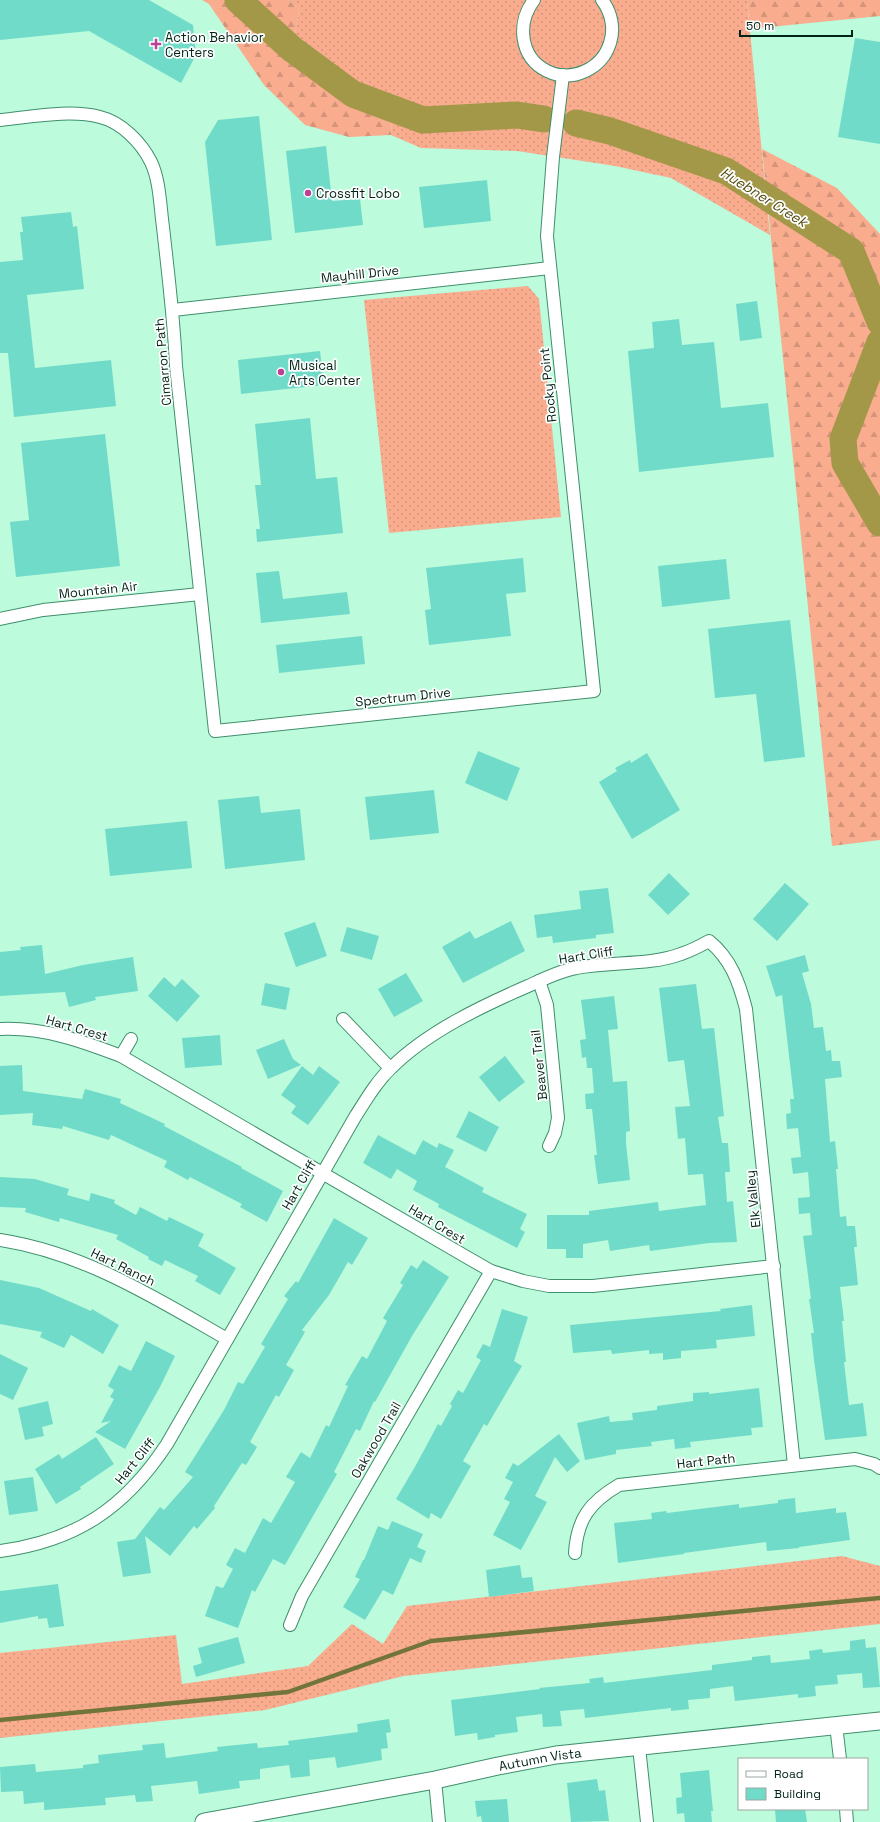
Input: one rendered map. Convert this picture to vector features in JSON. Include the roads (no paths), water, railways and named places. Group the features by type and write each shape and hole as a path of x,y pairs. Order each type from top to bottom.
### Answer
{"street":[{"path":"534,0 528,9 522,26 524,43 533,59 546,70 563,76 581,74 596,65 608,52 613,34 611,17 602,0"},
{"name":"Rocky Point","path":"563,76 549,207 548,236 550,268 594,691"},
{"name":"Cimarron Path","path":"0,120 73,113 100,117 117,125 137,140 151,163 158,188 173,310 176,366 215,731"},
{"name":"Mayhill Drive","path":"173,310 550,268"},
{"name":"Mountain Air","path":"0,619 43,610 200,594"},
{"name":"Spectrum Drive","path":"215,731 594,691"},
{"name":"Hart Cliff","path":"0,1551 25,1548 68,1534 107,1511 125,1497 141,1481 167,1444 322,1172 374,1087 390,1068 417,1045 459,1020 558,973 576,968 658,960 681,954 709,941"},
{"name":"Elk Valley","path":"709,941 720,950 732,969 740,986 746,1009 794,1465"},
{"name":"Beaver Trail","path":"539,981 547,1005 558,1118 556,1133 549,1146"},
{"path":"343,1019 390,1068"},
{"name":"Hart Crest","path":"0,1030 32,1031 58,1035 84,1042 121,1056 490,1271 523,1281 549,1286 593,1286 774,1266"},
{"path":"121,1056 131,1038"},
{"name":"Hart Ranch","path":"0,1240 16,1242 60,1254 102,1270 142,1290 227,1339"},
{"name":"Oakwood Trail","path":"290,1625 302,1596 490,1271"},
{"name":"Hart Path","path":"575,1553 576,1537 583,1518 598,1498 619,1485 855,1459 874,1464 880,1468"},
{"name":"Autumn Vista","path":"204,1822 435,1780 556,1755 880,1720"},
{"path":"836,1725 840,1758"},
{"path":"639,1747 647,1822"},
{"path":"435,1780 439,1822"},
{"path":"846,1810 847,1822"}],"waterway":[{"name":"Huebner Creek","path":"238,0 292,49 353,94 423,120 517,115 544,119"},
{"name":"Huebner Creek","path":"576,123 610,131 726,171 851,251 880,322"},
{"name":"Huebner Creek","path":"880,342 843,439 845,463 880,523"},
{"path":"0,1720 288,1692 431,1641 880,1598"}],"place":[{"name":"Action Behavior Centers","path":"156,44"},
{"name":"Crossfit Lobo","path":"308,193"},
{"name":"Musical Arts Center","path":"281,372"}]}
